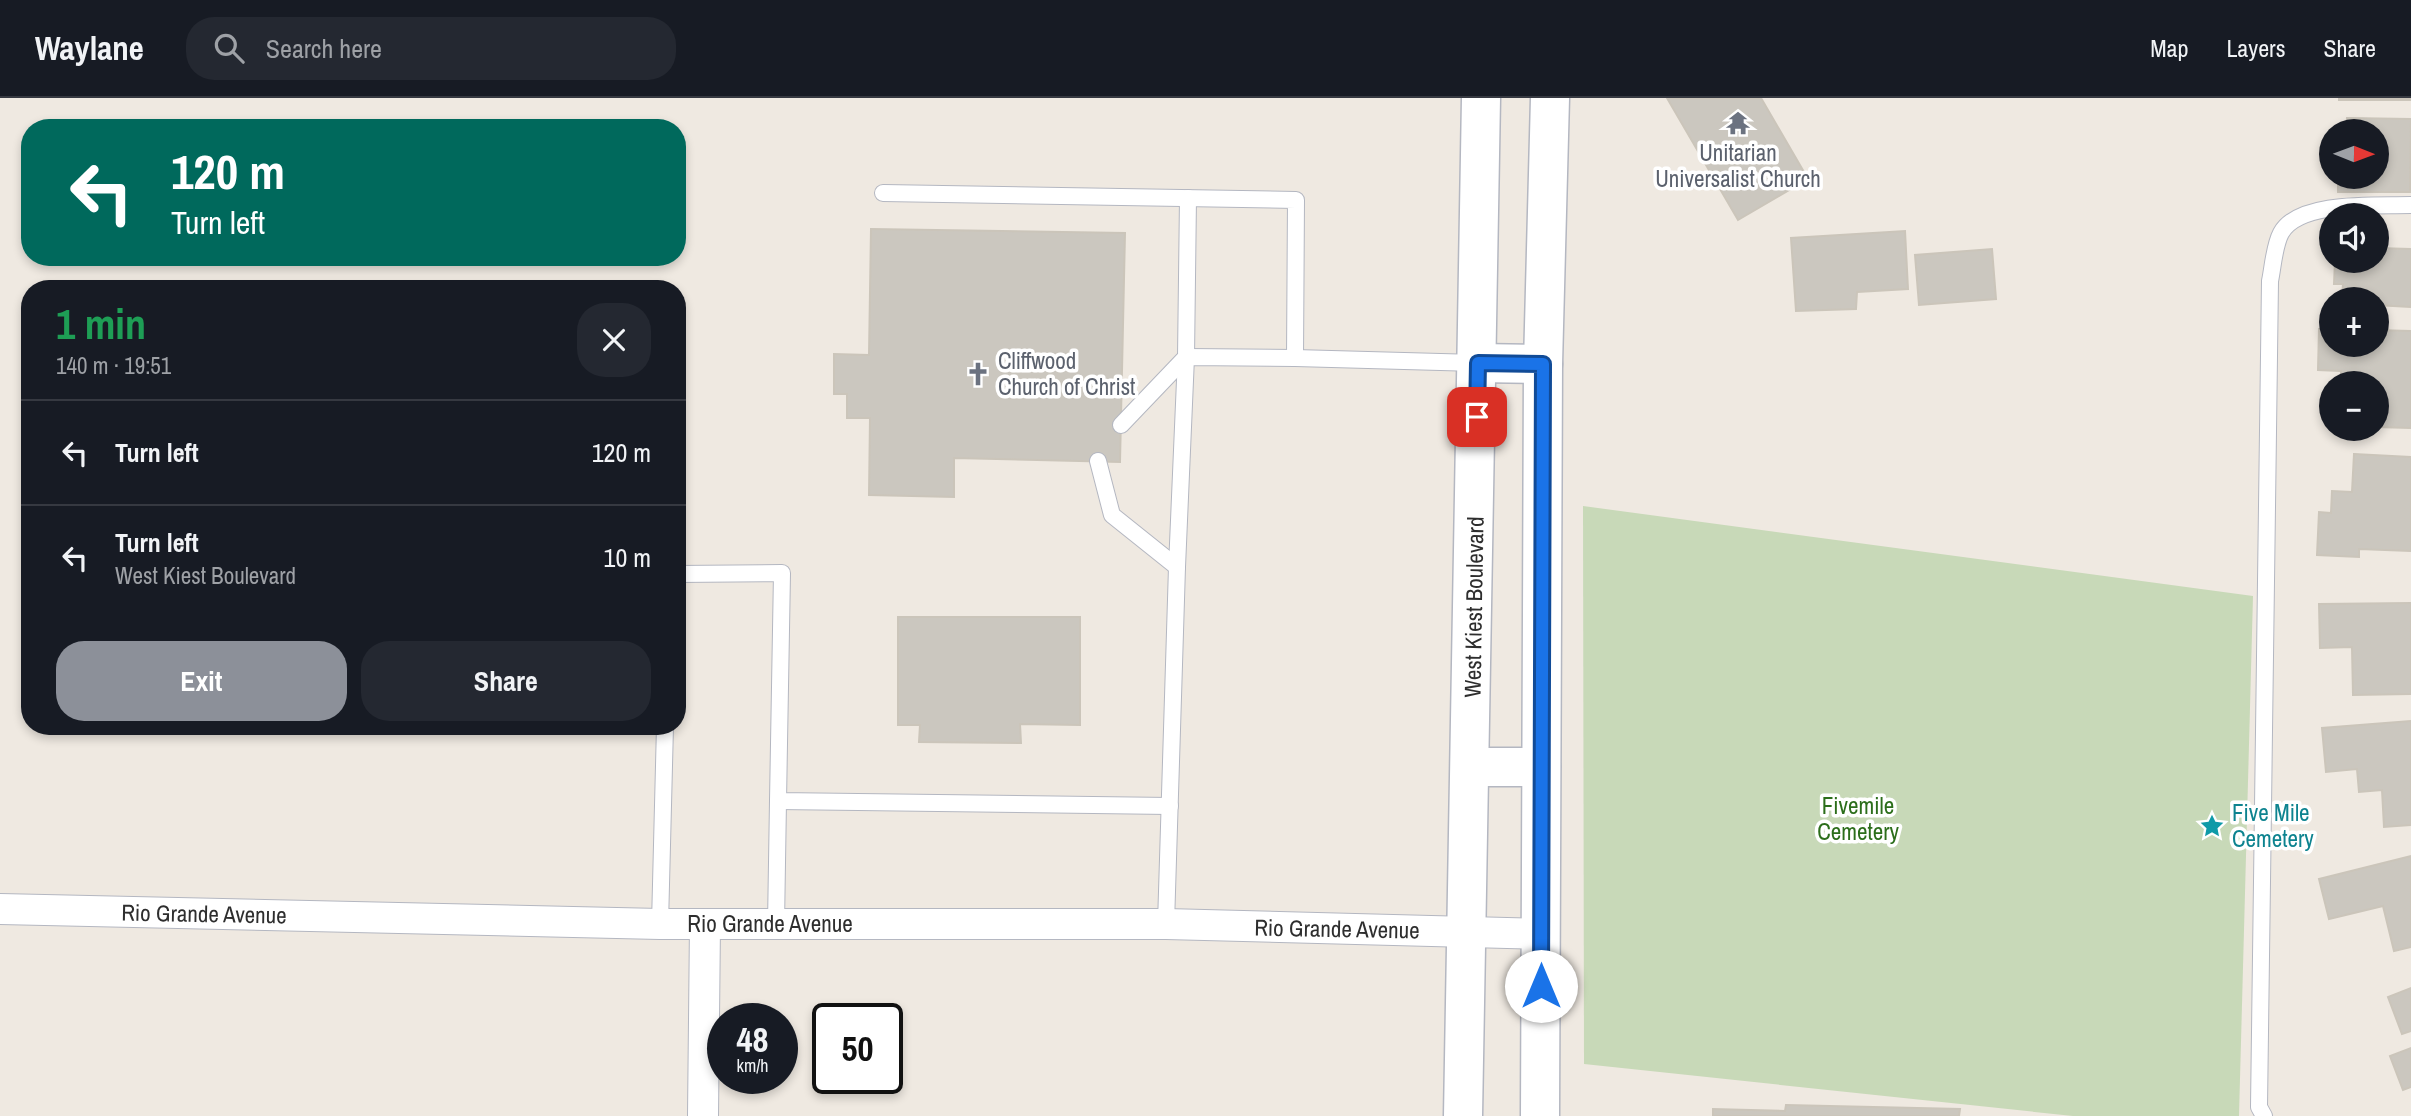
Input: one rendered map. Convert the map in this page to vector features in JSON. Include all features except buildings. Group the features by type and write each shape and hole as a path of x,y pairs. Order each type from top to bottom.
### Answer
{"main road":[{"name":"West Kiest Boulevard","path":"1463,1116 1481,98"},
{"path":"1540,1116 1543,364 1549,98"},
{"path":"1478,363 1543,364"},
{"path":"1471,767 1541,767"}],"street":[{"name":"Rio Grande Avenue","path":"0,909 660,924 1166,924 1541,934"},
{"path":"703,1116 705,924"}],"lane":[{"path":"883,193 1296,200 1294,358"},
{"path":"1166,924 1186,357 1188,198"},
{"path":"2264,1116 2259,1107 2270,281 2281,233 2291,222 2318,209 2411,205"},
{"path":"1121,425 1186,357 1478,363"},
{"path":"1098,461 1112,515 1177,567"},
{"path":"686,574 782,573 776,924"},
{"path":"660,924 665,735"},
{"path":"778,801 1170,806"}],"green space":[{"name":"Fivemile Cemetery","path":"1583,506 2253,596 2239,1116 2073,1116 1584,1064"}],"place":[{"name":"Unitarian Universalist Church","path":"1738,123"},
{"name":"Cliffwood Church of Christ","path":"978,374"},
{"name":"Five Mile Cemetery","path":"2212,826"}],"route":[{"path":"1477,417 1478,363 1543,364 1541,986"}]}
